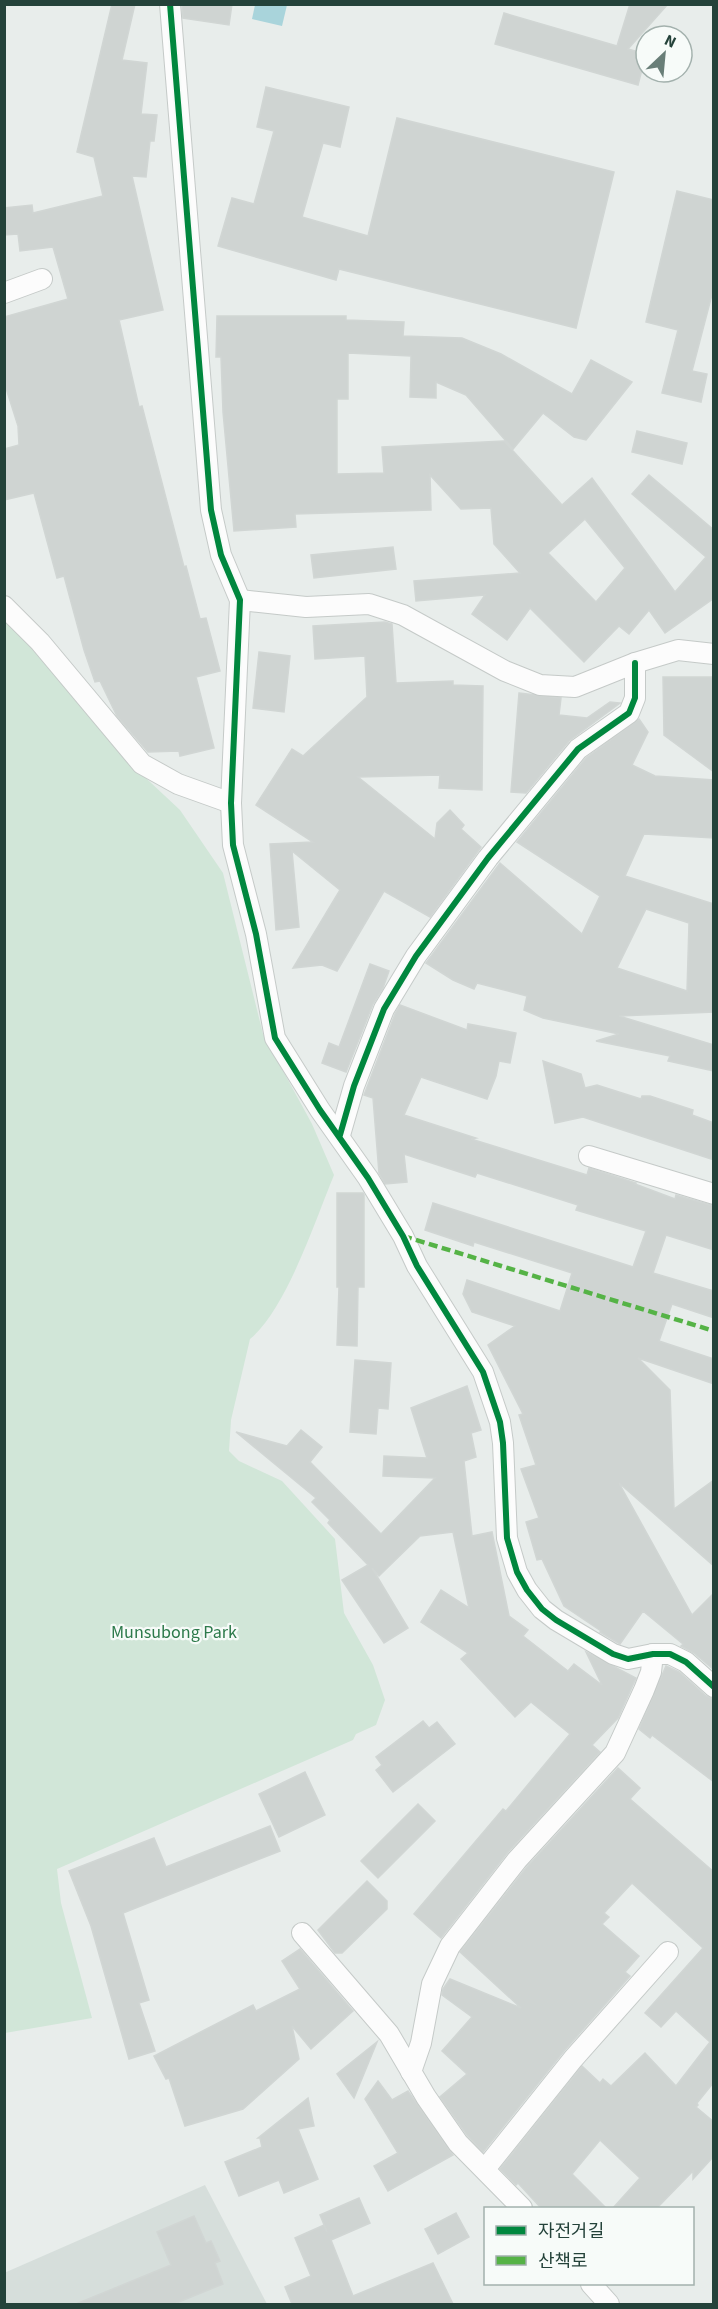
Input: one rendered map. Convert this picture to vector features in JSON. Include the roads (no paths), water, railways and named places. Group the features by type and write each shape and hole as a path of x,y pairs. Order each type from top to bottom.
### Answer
{"street":[{"path":"170,4 211,510 221,555 240,600 231,802 233,845 256,934 275,1038 320,1110 340,1135 368,1178 417,1266 483,1372 500,1422 504,1443 507,1539 517,1572 527,1590 542,1609 556,1620 613,1654 628,1659 653,1654 670,1654 686,1662 714,1687"},
{"path":"4,293 42,279"},
{"path":"240,600 306,607 369,604 403,615 505,671 540,685 575,687 635,663 678,650 714,654"},
{"path":"4,606 40,642 142,764 178,784 231,802"},
{"path":"340,1135 354,1086 384,1009 416,956 488,858 579,749 629,713 635,698 635,663"},
{"path":"590,1156 714,1194"},
{"path":"411,2072 421,2043 432,1984 450,1946 517,1860 615,1753 651,1672 653,1654"},
{"path":"302,1933 389,2034 426,2097 458,2143 521,2207"},
{"path":"485,2169 573,2059 668,1952"},
{"path":"593,2285 609,2304"}],"water":[{"path":"255,5 287,5 282,26 252,19"}],"park label":[{"name":"Munsubong Park","path":"174,1632"}]}
